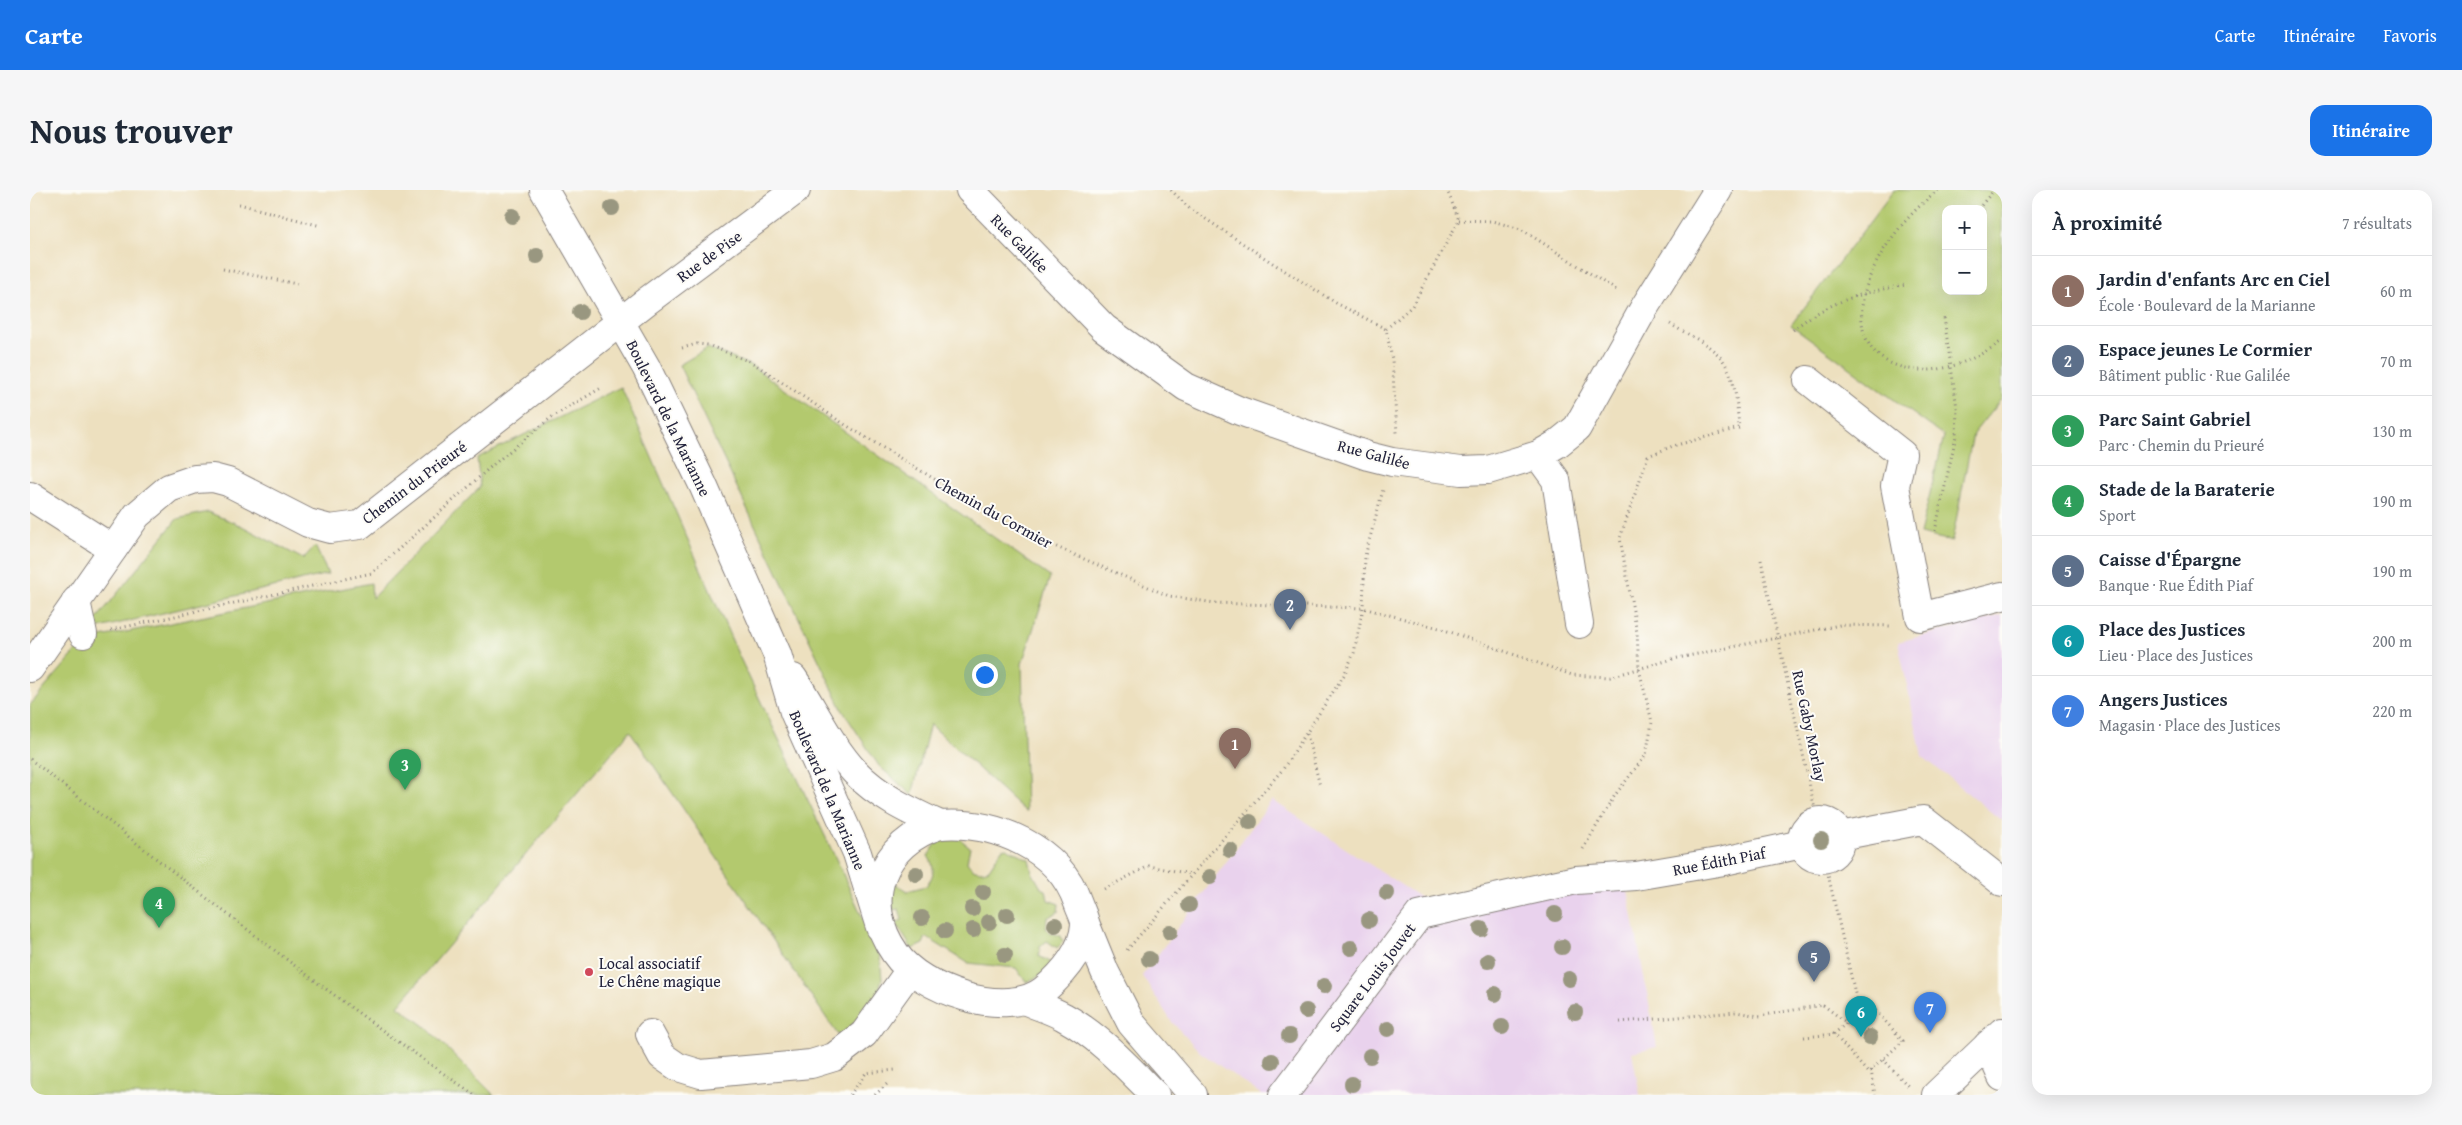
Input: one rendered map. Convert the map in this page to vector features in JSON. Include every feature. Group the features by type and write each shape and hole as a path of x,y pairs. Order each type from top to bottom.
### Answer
{"street":[{"name":"Boulevard de la Marianne","path":"544,190 646,367 703,485 777,654 794,712 857,853 880,927 895,954 910,970 932,983 967,998 991,1002 1024,1000 1042,992 1070,964 1080,946 1082,913"},
{"name":"Rue de Pise","path":"621,322 796,190"},
{"name":"Rue Galilée","path":"970,190 1104,328 1186,387 1240,411 1368,456 1392,462 1461,471 1488,470 1538,455 1557,444 1577,428 1644,308 1718,190"},
{"name":"Chemin du Prieuré","path":"30,668 137,515 168,488 195,479 213,478 228,482 308,523 330,529 360,525 621,322"},
{"path":"1808,380 1902,454 1895,486 1920,617 2002,596"},
{"path":"1538,455 1556,480 1579,624"},
{"path":"30,496 113,548"},
{"path":"76,601 83,634"},
{"name":"Boulevard de la Marianne","path":"777,654 844,759 856,772 888,799 940,825"},
{"path":"1840,836 1923,820 2002,882"},
{"path":"1817,822 1832,824 1840,836 1840,844 1837,851 1825,859 1811,856 1802,844 1805,830 1817,822"},
{"name":"Boulevard de la Marianne","path":"880,927 878,896 882,874 890,858 913,835 940,825 971,825 1013,836 1029,844 1064,874 1074,890 1105,972 1131,1024 1152,1051 1193,1095"},
{"name":"Rue Édith Piaf","path":"1636,876 1724,861 1802,844"},
{"name":"Square Louis Jouvet","path":"1283,1095 1419,914 1588,879 1636,876"},
{"path":"650,1034 662,1056 678,1067 701,1074 811,1064 834,1057 864,1034 910,970"},
{"name":"Boulevard de la Marianne","path":"1024,1000 1064,1016 1091,1035 1122,1062 1154,1095"},
{"path":"1925,1094 1995,1038 2002,1077"}],"path":[{"path":"1171,190 1189,208 1247,247 1336,303 1386,329"},
{"path":"1447,190 1459,220"},
{"path":"1938,190 1909,216 1894,235 1873,270 1866,293 1863,328 1874,351 1883,359 1895,365 1918,371 1952,366 1976,356 2002,341"},
{"path":"1981,205 1994,190"},
{"path":"239,204 321,226"},
{"path":"1386,329 1412,306 1459,220"},
{"path":"1459,220 1492,221 1521,229 1625,295"},
{"path":"223,269 297,284"},
{"path":"1792,330 1810,316 1866,293 1906,285"},
{"path":"1934,537 1956,436 1957,408 1944,318"},
{"path":"1588,879 1582,852 1615,795 1646,755 1652,722 1639,669 1637,633 1620,538 1623,528 1648,456 1673,446 1739,428 1735,390 1722,358 1714,350 1668,322"},
{"path":"1386,329 1392,359 1397,436"},
{"name":"Chemin du Cormier","path":"682,348 697,344 708,345 753,364 844,424 1020,531 1169,596 1215,602 1362,608"},
{"path":"1122,956 1283,769 1344,675 1354,652 1362,608 1365,556 1384,487"},
{"name":"Rue Gaby Morlay","path":"1761,560 1817,822"},
{"path":"1778,636 1840,625 1890,625"},
{"path":"1306,734 1320,786"},
{"path":"30,759 180,877 408,1050 475,1095"},
{"path":"1825,859 1859,1012"},
{"path":"1082,913 1149,866 1192,874"},
{"path":"1804,1037 1834,1034 1869,1003 1903,1041 1868,1073 1834,1034"},
{"path":"1620,1022 1736,1012 1759,1016 1823,1005 1847,1022"},
{"path":"1883,1059 1925,1094"},
{"path":"850,1095 866,1072 896,1070"},
{"path":"1871,1070 1875,1095"},
{"path":"875,1095 888,1083"}],"shaded area":[{"path":"2002,615 2002,821 1922,756 1898,642"},
{"path":"1272,800 1427,902 1627,885 1657,1047 1632,1052 1640,1095 1262,1095 1200,1052 1172,1022 1142,976"}],"green space":[{"path":"1894,190 2002,190 2002,398 1973,434 1952,541 1920,534 1944,436 1791,325"},
{"path":"708,348 752,366 1050,577 1022,664 1026,812 930,724 912,795 879,766 843,711 679,365"},
{"path":"621,387 738,654 837,861 880,956 882,979 876,1000 840,1038 630,731 398,1006 425,1026 494,1095 30,1095 30,705 86,640 371,583 372,598 480,487 477,458"},
{"path":"208,512 242,526 303,559 315,546 328,574 87,631 177,519"},
{"path":"957,837 970,847 967,862 976,870 989,869 1002,849 1006,848 1029,859 1032,872 1041,888 1046,890 1048,900 1059,904 1058,912 1047,918 1046,928 1049,932 1061,936 1063,942 1057,948 1047,941 1040,947 1039,956 1054,964 1042,975 1026,982 1016,968 968,963 926,937 923,944 912,949 896,923 902,920 899,909 893,910 892,887 895,880 897,885 907,891 926,886 933,871 928,856 940,838"}],"place":[{"name":"Espace jeunes Le Cormier","path":"1290,630"},
{"name":"Jardin d'enfants Arc en Ciel","path":"1235,769"},
{"name":"Parc Saint Gabriel","path":"405,790"},
{"name":"Stade de la Baraterie","path":"159,928"},
{"name":"Local associatif Le Chêne magique","path":"589,972"},
{"name":"Caisse d'Épargne","path":"1814,982"},
{"name":"Angers Justices","path":"1930,1033"},
{"name":"Place des Justices","path":"1861,1037"}]}
